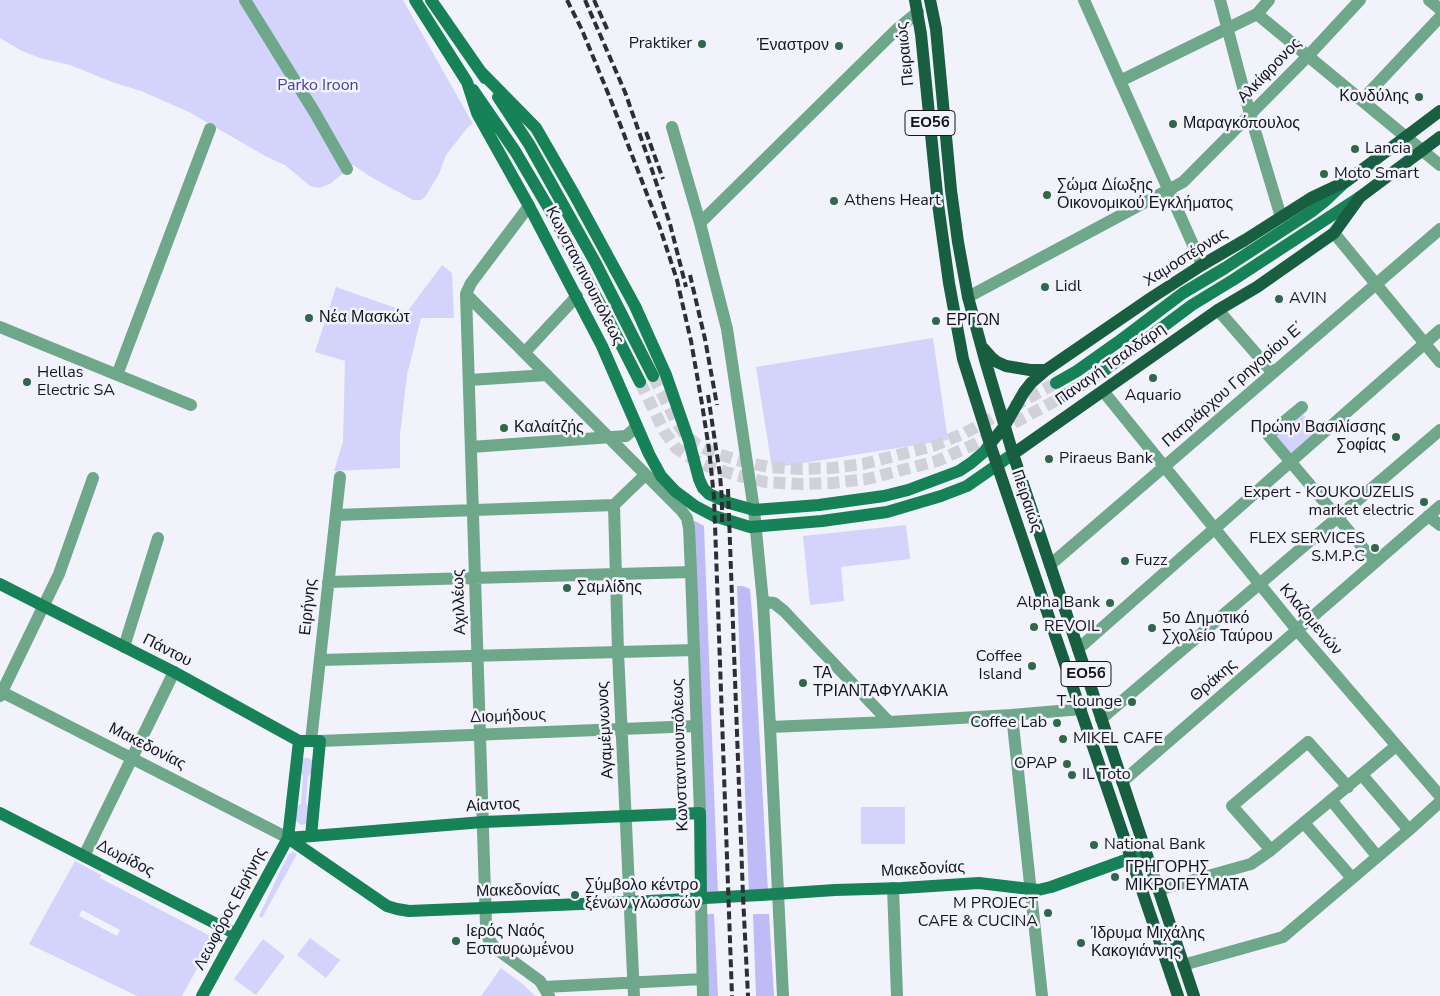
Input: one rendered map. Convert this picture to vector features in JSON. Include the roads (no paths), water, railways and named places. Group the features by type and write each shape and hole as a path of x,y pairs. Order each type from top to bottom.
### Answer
{"main road":[{"name":"Πειραιώς","path":"930,0 936,29 952,197 959,251 968,297 1004,427 1194,996"},
{"name":"Πειραιώς","path":"916,6 921,34 936,190 952,307 963,359 997,465 1178,996"},
{"path":"1406,136 1440,111"},
{"name":"Χαμοστέρνας","path":"990,444 1004,427 1028,388 1046,370 1202,265 1310,198 1347,181 1406,136"},
{"name":"Παναγή Τσαλδάρη","path":"1013,454 1218,310 1257,286 1334,233 1360,197 1440,137"},
{"path":"981,346 991,358 1006,366 1030,370 1046,370"}],"street":[{"path":"245,0 347,169"},
{"name":"Κωνσταντινουπόλεως","path":"415,0 467,82 477,113 578,296 649,454 661,476 675,491 695,506 714,516 738,524 756,527"},
{"path":"431,0 529,144 595,262 653,376"},
{"path":"1084,0 1202,265"},
{"path":"1220,0 1250,114 1281,217"},
{"path":"1120,81 1257,14 1269,0"},
{"name":"Αλκίφρονος","path":"968,297 1183,182 1308,56 1360,0"},
{"path":"1429,0 1440,10"},
{"path":"700,223 895,31 916,6"},
{"path":"1257,14 1440,165"},
{"path":"1362,100 1440,17"},
{"path":"480,72 536,128 635,306 666,376 703,488 709,494 754,510 819,505 884,496 908,490 959,471 984,452 990,444"},
{"path":"467,82 516,151 640,382"},
{"path":"672,127 700,223 727,330 754,510 763,602 783,996"},
{"path":"117,375 210,129"},
{"path":"1056,383 1110,348 1183,293 1311,212 1325,202 1347,181"},
{"path":"1064,396 1112,364 1192,305 1360,197"},
{"path":"336,515 614,506 645,475 466,294 471,283 529,206"},
{"name":"Πατριάρχου Γρηγορίου Ε΄","path":"1050,565 1440,229"},
{"path":"1334,233 1440,362"},
{"name":"Αχιλλέως","path":"466,294 486,925 491,944 540,981 547,991"},
{"path":"525,352 578,296"},
{"path":"1218,310 1273,373"},
{"path":"0,327 192,405"},
{"path":"1078,649 1440,330"},
{"path":"469,380 547,375"},
{"name":"Κλαζομενών","path":"1103,391 1297,630 1440,796"},
{"path":"1302,407 1268,435 1376,562"},
{"path":"471,447 626,436 636,425"},
{"path":"1101,719 1440,430"},
{"name":"Παναγή Τσαλδάρη","path":"756,527 822,522 887,512 918,504 967,486 1013,454"},
{"name":"Κωνσταντινουπόλεως","path":"645,475 684,514 689,522 700,813 703,996"},
{"name":"Ειρήνης","path":"288,838 310,741 340,477"},
{"path":"1,694 59,574 92,478"},
{"name":"Αγαμέμνωνος","path":"614,506 618,652 634,996"},
{"name":"Θράκης","path":"1122,782 1440,506"},
{"path":"1428,516 1440,525"},
{"path":"124,647 158,538"},
{"path":"328,582 692,572"},
{"name":"Πάντου","path":"0,584 310,741"},
{"path":"763,602 774,603 784,611 889,722"},
{"path":"320,660 694,650"},
{"path":"84,856 174,672"},
{"name":"Μακεδονίας","path":"1,694 132,758 288,838 390,907 409,911 701,899 825,890 979,883 1038,890 1145,853"},
{"path":"770,727 1012,715 1081,709"},
{"path":"1012,715 1042,996"},
{"name":"Διομήδους","path":"310,741 697,726"},
{"name":"Ειρήνης","path":"310,741 311,836"},
{"path":"1271,850 1232,806 1308,742 1348,787"},
{"path":"1158,890 1251,864 1271,850 1396,746"},
{"path":"1362,775 1409,830"},
{"path":"1331,800 1377,856"},
{"path":"1183,965 1283,937 1440,802"},
{"name":"Δωρίδος","path":"0,812 236,934"},
{"name":"Αίαντος","path":"288,838 483,822 700,813"},
{"path":"1304,823 1352,878"},
{"name":"Λεωφόρος Ειρήνης","path":"202,996 288,838"},
{"path":"893,888 897,996"},
{"path":"547,991 634,982 703,979"}],"tunnel":[{"path":"653,376 677,423 686,436 698,445 714,453 741,461 769,467 801,469 863,464 933,446 965,433 1056,383"},
{"path":"640,382 664,431 676,448 691,458 707,466 765,482 801,484 867,479 937,461 973,445 1064,396"}],"railway":[{"path":"567,0 582,30 610,98 660,228 677,280 691,341 702,404 714,497 732,996"},
{"path":"585,0 625,92 670,224 686,287"},
{"path":"594,0 608,31"},
{"path":"646,132 663,179"},
{"path":"690,275 705,339 717,405"},
{"path":"708,395 720,475 722,524"},
{"path":"728,489 748,996"}],"place":[{"name":"Praktiker","path":"702,44"},
{"name":"Έναστρον","path":"839,46"},
{"name":"Κονδύλης","path":"1419,97"},
{"name":"Μαραγκόπουλος","path":"1173,124"},
{"name":"Lancia","path":"1355,149"},
{"name":"Moto Smart","path":"1324,174"},
{"name":"Σώμα Δίωξης Οικονομικού Εγκλήματος","path":"1047,195"},
{"name":"Athens Heart","path":"834,201"},
{"name":"Lidl","path":"1045,287"},
{"name":"AVIN","path":"1279,299"},
{"name":"Νέα Μασκώτ","path":"309,318"},
{"name":"ΕΡΓΩΝ","path":"936,321"},
{"name":"Aquario","path":"1153,378"},
{"name":"Hellas Electric SA","path":"27,382"},
{"name":"Καλαίτζής","path":"504,428"},
{"name":"Πρώην Βασιλίσσης Σοφίας","path":"1396,437"},
{"name":"Piraeus Bank","path":"1049,459"},
{"name":"Expert - KOUKOUZELIS market electric","path":"1424,502"},
{"name":"FLEX SERVICES S.M.P.C","path":"1375,548"},
{"name":"Fuzz","path":"1125,561"},
{"name":"Σαμλίδης","path":"567,588"},
{"name":"Alpha Bank","path":"1110,603"},
{"name":"REVOIL","path":"1034,627"},
{"name":"5ο Δημοτικό Σχολείο Ταύρου","path":"1152,628"},
{"name":"Coffee Island","path":"1032,666"},
{"name":"ΤΑ ΤΡΙΑΝΤΑΦΥΛΑΚΙΑ","path":"803,683"},
{"name":"T-lounge","path":"1132,702"},
{"name":"Coffee Lab","path":"1057,723"},
{"name":"MIKEL CAFE","path":"1063,739"},
{"name":"OPAP","path":"1067,764"},
{"name":"IL Toto","path":"1072,775"},
{"name":"National Bank","path":"1094,845"},
{"name":"ΓΡΗΓΟΡΗΣ ΜΙΚΡΟΓΕΥΜΑΤΑ","path":"1115,877"},
{"name":"Σύμβολο κέντρο ξένων γλωσσών","path":"575,895"},
{"name":"M PROJECT CAFE & CUCINA","path":"1048,913"},
{"name":"Ιερός Ναός Εσταυρωμένου","path":"456,941"},
{"name":"Ίδρυμα Μιχάλης Κακογιάννης","path":"1081,943"}],"park label":[{"name":"Parko Iroon","path":"318,86"}]}
